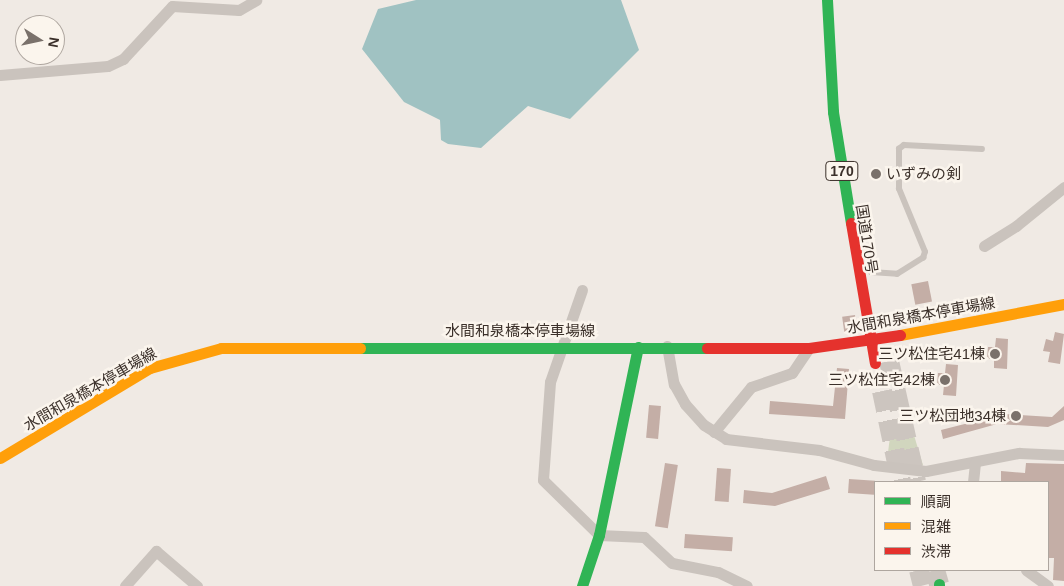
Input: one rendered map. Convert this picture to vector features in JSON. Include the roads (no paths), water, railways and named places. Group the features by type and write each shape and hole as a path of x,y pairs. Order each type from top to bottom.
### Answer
{"main road":[{"name":"国道170号","path":"827,0 833,112 870,341 876,363"},
{"name":"国道170号","path":"839,0 843,96 871,272 889,361"},
{"name":"水間和泉橋本停車場線","path":"0,458 150,368 204,351 249,345 809,348 870,341 1064,304"},
{"path":"582,586 599,535 638,347"}],"street":[{"path":"0,75 108,66 122,60 172,6 239,10 256,0"},
{"path":"984,246 1016,226 1064,187"},
{"path":"582,290 561,346 545,408 543,480 599,535 644,537 672,563 718,572 747,586"},
{"path":"667,346 674,384 685,404 714,432 744,443 819,450 901,470 926,471 1019,453 1064,455"},
{"path":"714,432 751,387 792,373 809,348"},
{"path":"973,481 975,462"},
{"path":"125,586 156,551 197,586"},
{"path":"1027,571 1048,586"}],"lane":[{"path":"871,272 897,274 923,258 925,252 899,189 899,149 904,144 982,149"}],"water":[{"path":"416,0 621,0 639,50 570,119 528,106 481,148 448,144 441,140 440,120 404,102 362,49 378,9"}],"tunnel":[{"path":"889,361 916,481"},
{"path":"882,391 901,481"},
{"path":"919,571 923,586"},
{"path":"935,571 939,584"}],"place":[{"name":"いずみの剣","path":"876,174"},
{"name":"三ツ松住宅41棟","path":"995,354"},
{"name":"三ツ松住宅42棟","path":"945,380"},
{"name":"三ツ松団地34棟","path":"1016,416"}]}
